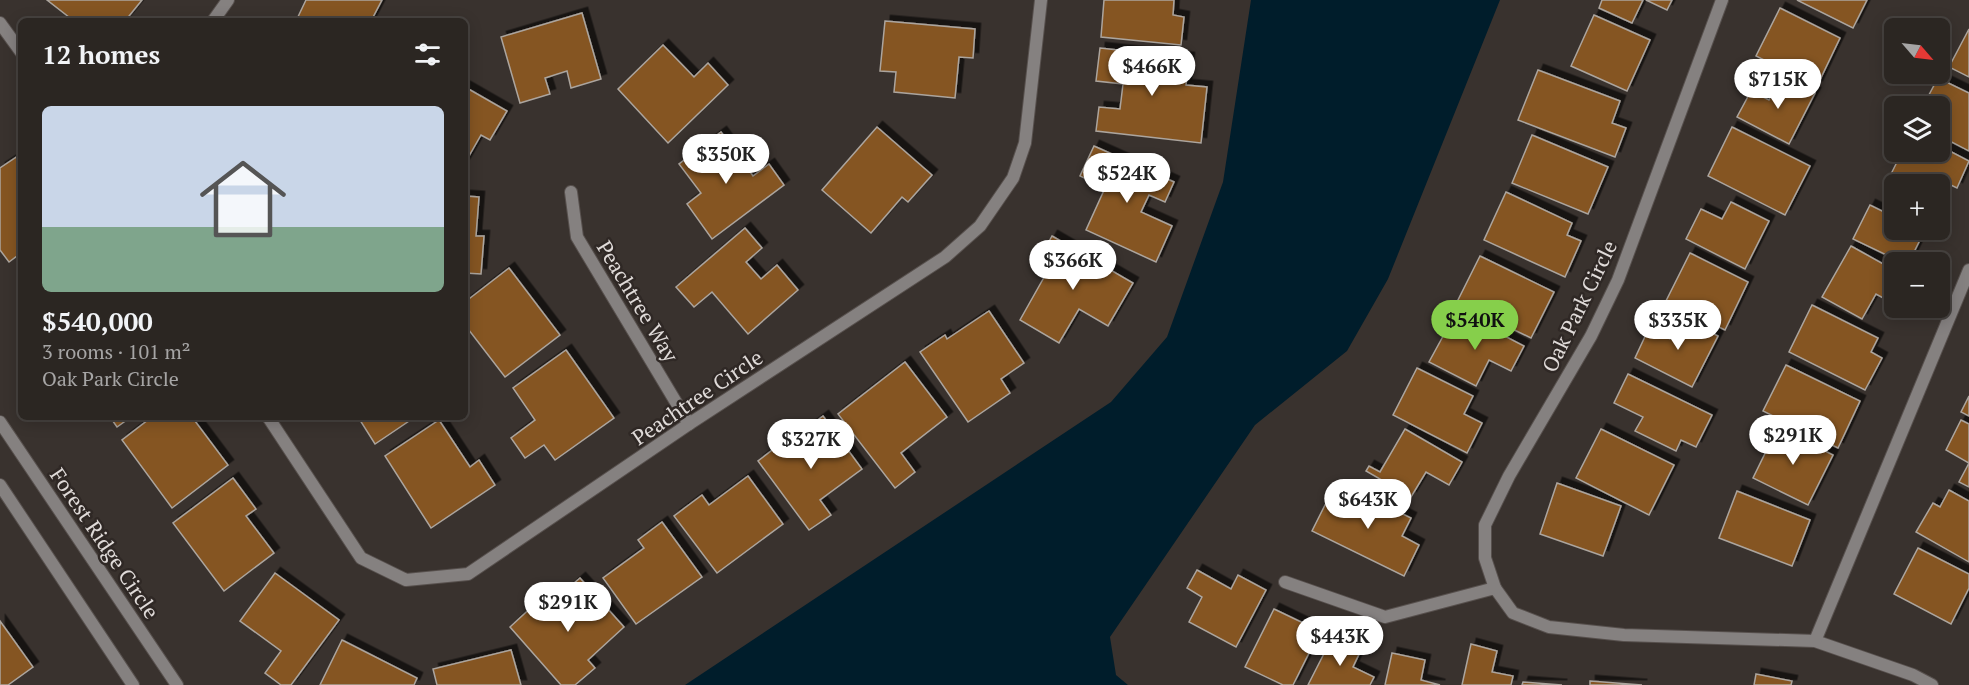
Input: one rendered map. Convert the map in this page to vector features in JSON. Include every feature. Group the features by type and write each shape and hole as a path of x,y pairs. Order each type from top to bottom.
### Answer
{"street":[{"path":"215,18 228,0"},
{"name":"Peachtree Circle","path":"270,420 361,558 406,580 468,574 689,424 945,256 980,226 1013,178 1024,143 1041,0"},
{"name":"Oak Park Circle","path":"1722,0 1618,280 1591,336 1509,476 1485,525 1485,558 1496,588 1513,613 1549,627 1624,635 1815,641 1913,675 1932,685"},
{"path":"0,23 18,48"},
{"name":"Peachtree Way","path":"571,192 578,237 689,424"},
{"path":"1815,641 1969,270"},
{"name":"Forest Ridge Circle","path":"0,422 177,685"},
{"path":"0,485 133,685"},
{"path":"1285,582 1385,617 1496,588"}],"water":[{"path":"1251,0 1500,0 1388,279 1347,351 1255,425 1110,637 1116,675 1128,685 685,685 1111,402 1167,337 1223,182"}],"building":[{"path":"47,0 142,0 127,18 70,18"},
{"path":"306,0 382,0 373,18 297,18"},
{"path":"1104,0 1174,0 1173,15 1184,17 1181,45 1101,37"},
{"path":"1602,0 1643,0 1632,23 1599,8"},
{"path":"1646,0 1672,0 1667,10"},
{"path":"1797,0 1867,0 1853,28"},
{"path":"1780,8 1840,38 1817,86 1756,56"},
{"path":"582,13 601,79 571,88 567,71 545,78 550,94 520,103 501,37"},
{"path":"1594,15 1650,40 1627,91 1571,66"},
{"path":"885,21 975,29 973,58 959,57 955,98 894,92 896,72 880,71"},
{"path":"1969,29 1969,77 1950,68"},
{"path":"663,45 694,77 708,63 728,85 668,143 618,89"},
{"path":"1100,48 1189,58 1186,85 1207,87 1201,143 1096,131 1099,107 1120,109 1123,84 1096,81"},
{"path":"1538,70 1620,101 1612,123 1626,128 1615,157 1518,120"},
{"path":"1781,76 1815,93 1789,144 1737,117 1751,91 1769,100"},
{"path":"1935,84 1950,84 1969,93 1969,151 1950,141 1950,96 1928,96"},
{"path":"468,89 507,111 490,140 481,135 468,158"},
{"path":"877,127 932,175 908,202 902,197 871,233 822,190"},
{"path":"1732,127 1810,166 1785,215 1708,176"},
{"path":"721,132 753,176 769,164 784,185 712,239 687,204 701,193 679,164"},
{"path":"1532,135 1608,167 1588,214 1512,183"},
{"path":"1094,146 1174,182 1165,202 1149,195 1141,212 1172,226 1156,262 1086,230 1105,188 1080,176"},
{"path":"1950,151 1969,161 1957,188 1950,185 1950,174 1891,174 1897,162 1950,162"},
{"path":"18,156 18,255 9,262 0,250 0,168"},
{"path":"1506,192 1572,223 1567,235 1581,241 1565,277 1484,240"},
{"path":"468,196 479,197 476,236 484,236 481,274 468,273"},
{"path":"1731,202 1769,221 1745,269 1686,239 1701,209 1722,219"},
{"path":"1870,205 1884,212 1884,240 1920,240 1914,252 1884,252 1884,254 1853,239"},
{"path":"745,228 762,248 746,262 761,279 777,265 798,290 748,334 712,292 694,307 676,287"},
{"path":"1052,236 1133,283 1108,326 1079,309 1059,343 1020,320 1047,272 1036,265"},
{"path":"1851,246 1884,264 1884,298 1876,294 1862,319 1822,297"},
{"path":"1690,253 1748,282 1725,330 1666,301"},
{"path":"1480,256 1554,292 1531,338 1457,302"},
{"path":"509,268 560,335 505,377 468,329 468,300"},
{"path":"1812,305 1878,338 1871,352 1882,358 1865,390 1789,352"},
{"path":"989,311 1024,363 1001,379 1010,393 968,422 920,352 945,335 947,339"},
{"path":"1468,317 1524,346 1511,371 1489,360 1476,386 1429,362 1447,329 1459,335"},
{"path":"1681,317 1718,336 1692,387 1635,358 1649,328 1670,339"},
{"path":"566,350 614,418 555,460 544,445 525,458 511,438 535,420 513,388"},
{"path":"905,362 947,417 901,453 915,472 895,488 838,414"},
{"path":"1786,365 1860,401 1838,448 1763,411"},
{"path":"1417,368 1473,396 1464,414 1482,423 1467,453 1393,415"},
{"path":"1628,374 1712,415 1696,447 1681,440 1676,451 1635,431 1643,417 1614,403"},
{"path":"1969,396 1969,416 1961,412"},
{"path":"823,416 862,469 820,500 831,515 809,530 758,461 784,441 786,444"},
{"path":"112,420 127,420 117,427"},
{"path":"148,420 194,420 228,465 172,508 122,440"},
{"path":"360,420 411,420 375,444"},
{"path":"439,420 470,467 479,460 495,485 431,528 385,456"},
{"path":"1961,420 1969,424 1969,463 1946,450"},
{"path":"1778,427 1833,455 1808,505 1753,478"},
{"path":"1405,429 1462,462 1449,485 1426,472 1411,497 1366,471 1369,466 1380,472"},
{"path":"1601,429 1674,465 1649,515 1576,478"},
{"path":"1969,463 1969,487 1959,482"},
{"path":"748,476 783,524 717,573 674,516 702,495 709,505"},
{"path":"233,478 256,509 246,516 274,553 224,591 173,523"},
{"path":"1557,483 1621,506 1603,556 1540,534"},
{"path":"1333,489 1348,497 1352,489 1411,518 1402,536 1419,545 1404,576 1312,531"},
{"path":"1949,490 1969,501 1969,562 1916,532 1933,503 1940,507"},
{"path":"1737,491 1810,520 1792,566 1719,538"},
{"path":"662,522 702,577 636,624 603,578 644,548 638,540"},
{"path":"1918,548 1969,574 1969,588 1951,624 1894,594"},
{"path":"1197,570 1231,589 1238,575 1266,590 1236,647 1189,622 1202,597 1187,588"},
{"path":"275,573 339,620 291,685 281,685 265,673 281,651 240,621"},
{"path":"580,578 624,627 588,660 595,668 575,685 561,685 510,627 535,604 542,611"},
{"path":"1274,609 1320,631 1293,685 1283,685 1245,667"},
{"path":"0,621 33,667 8,685 0,685"},
{"path":"1333,636 1361,650 1353,667 1374,677 1370,685 1308,685"},
{"path":"342,640 417,678 414,685 320,685"},
{"path":"1471,644 1497,651 1492,672 1513,676 1511,685 1462,685"},
{"path":"511,650 521,685 437,685 433,669"},
{"path":"1392,653 1425,660 1421,680 1440,685 1385,685"},
{"path":"1756,674 1792,681 1791,685 1754,685"},
{"path":"1590,681 1642,685 1590,685"},
{"path":"1523,682 1562,685 1522,685"}]}
